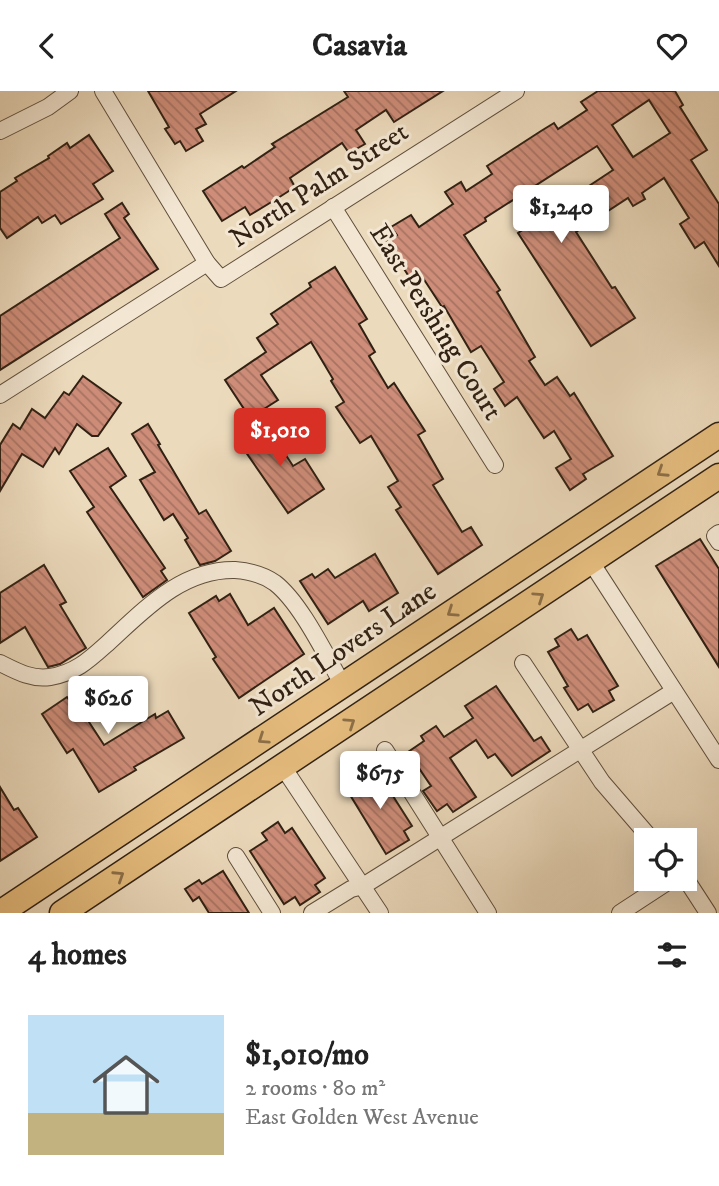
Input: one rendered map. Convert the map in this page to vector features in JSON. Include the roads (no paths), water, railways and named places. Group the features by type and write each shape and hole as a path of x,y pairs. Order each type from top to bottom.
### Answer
{"main road":[{"path":"591,562 589,553 598,540 682,483 693,473 719,437"},
{"name":"North Lovers Lane","path":"0,913 719,437"},
{"path":"62,913 719,476"}],"street":[{"path":"0,131 48,107 70,91"},
{"path":"0,395 207,263 103,91"},
{"name":"North Palm Street","path":"207,263 221,279 516,91"},
{"name":"East Pershing Court","path":"333,207 495,465"},
{"path":"719,533 715,536 719,541"},
{"path":"591,562 719,760"},
{"path":"0,663 33,678 51,677 81,667 155,601 185,580 216,570 248,571 274,582 294,604 343,685"},
{"path":"523,663 602,782 642,828"},
{"path":"312,913 351,889 363,886 674,691"},
{"path":"384,750 488,913"},
{"path":"283,767 380,913"},
{"path":"236,856 272,913"},
{"path":"620,913 654,891"},
{"path":"694,891 708,913"}]}
